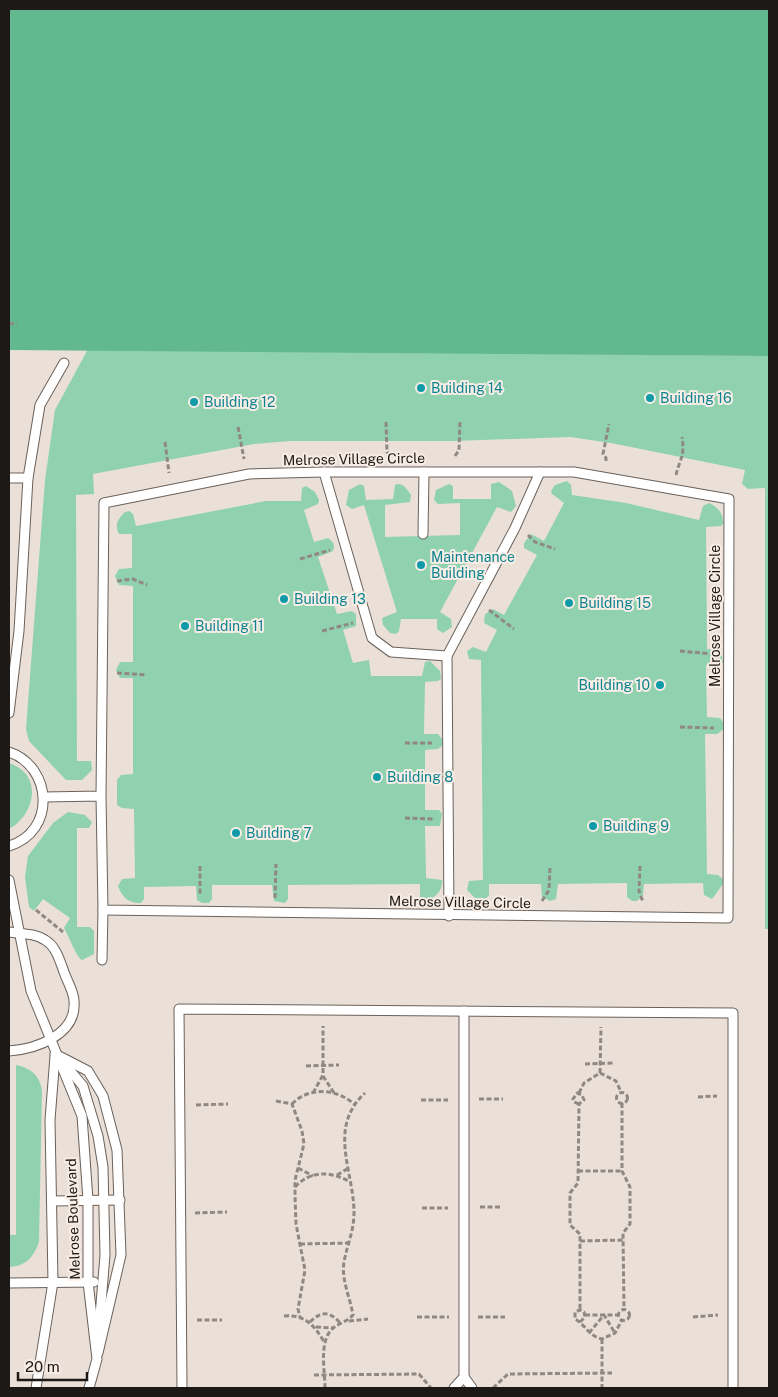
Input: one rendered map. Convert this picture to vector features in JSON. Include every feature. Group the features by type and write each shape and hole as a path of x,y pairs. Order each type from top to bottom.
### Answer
{"lane":[{"path":"9,713 28,478 40,405 64,363"},
{"path":"324,472 372,638 391,652 447,656"},
{"name":"Melrose Village Circle","path":"324,472 454,472 574,472 730,499 728,918 449,916 103,910 101,674 104,503 240,476 324,472"},
{"path":"423,534 424,472"},
{"path":"449,916 447,656 514,528 540,472"},
{"path":"9,478 28,478"},
{"path":"9,752 18,755 32,766 41,780 44,797 37,825 28,836 9,846"},
{"path":"44,797 101,796"},
{"name":"Melrose Boulevard","path":"9,880 31,991 55,1054 82,1116 88,1200 88,1282 97,1359 89,1388"},
{"path":"102,960 103,910"},
{"path":"9,932 36,934 48,941 55,950 74,1000 73,1015 64,1030 32,1047 9,1051"},
{"path":"182,1388 179,1008 733,1013 733,1388"},
{"path":"464,1011 464,1377 472,1388"},
{"path":"55,1054 88,1071 103,1096 117,1150 121,1255 97,1359"},
{"path":"55,1054 83,1086 98,1136 104,1200 105,1255 97,1359"},
{"name":"Melrose Boulevard","path":"36,1388 53,1282 50,1120 55,1054"},
{"path":"52,1201 120,1200"},
{"path":"9,1283 88,1282 114,1284"},
{"path":"454,1388 464,1377"}],"path":[{"path":"9,324 17,323"},
{"path":"454,472 455,455 459,450 460,421"},
{"path":"386,422 387,452 391,454 391,472"},
{"path":"602,477 606,458 603,454 609,424"},
{"path":"238,427 244,460 238,464 240,476"},
{"path":"672,489 677,470 682,463 684,447 682,437"},
{"path":"162,490 162,480 169,475 165,442"},
{"path":"514,528 535,542 555,549"},
{"path":"300,559 327,550 346,548"},
{"path":"103,580 133,579 147,585"},
{"path":"475,602 514,628"},
{"path":"322,631 350,623 358,625 367,621"},
{"path":"680,651 729,654"},
{"path":"101,674 147,675"},
{"path":"680,727 714,728 719,732 728,733"},
{"path":"405,743 432,743 439,746 448,746"},
{"path":"405,818 432,818 441,823 448,823"},
{"path":"275,913 276,864"},
{"path":"190,911 200,901 200,866"},
{"path":"640,866 639,891 643,898 643,918"},
{"path":"542,917 542,899 549,890 550,867"},
{"path":"313,1093 323,1075 322,1010"},
{"path":"600,1074 601,1012"},
{"path":"585,1064 613,1063"},
{"path":"306,1066 339,1065"},
{"path":"600,1074 616,1081 621,1092 626,1094 628,1097 627,1101 622,1103"},
{"path":"579,1104 574,1102 574,1095 579,1093 584,1083 600,1074"},
{"path":"323,1075 334,1093"},
{"path":"621,1092 617,1098 622,1103 622,1171 630,1187 630,1224 623,1233 624,1309"},
{"path":"292,1104 300,1096 313,1093 334,1093 347,1098 354,1104"},
{"path":"348,1321 353,1314 346,1291 344,1262 350,1243 354,1216 351,1182 344,1146 346,1129 354,1104 365,1093"},
{"path":"579,1093 584,1098 584,1102 579,1104"},
{"path":"276,1101 292,1104"},
{"path":"180,1105 228,1104"},
{"path":"292,1104 302,1131 304,1144 295,1188 296,1224 305,1270 298,1309 300,1317"},
{"path":"579,1104 578,1183 570,1193 570,1225 580,1234 580,1310 585,1315 618,1315"},
{"path":"298,1168 313,1176"},
{"path":"336,1176 347,1169"},
{"path":"578,1171 622,1171"},
{"path":"295,1188 300,1182 313,1176 326,1174 351,1182"},
{"path":"181,1213 227,1212"},
{"path":"580,1241 623,1240"},
{"path":"300,1244 350,1243"},
{"path":"580,1310 574,1316 589,1333 602,1339 615,1333 622,1320 629,1316 629,1312 624,1309"},
{"path":"618,1315 620,1310 624,1309"},
{"path":"310,1322 317,1315 325,1313 333,1314 340,1323"},
{"path":"580,1322 585,1315"},
{"path":"589,1333 604,1315"},
{"path":"604,1315 615,1333"},
{"path":"618,1315 622,1320"},
{"path":"693,1316 733,1315"},
{"path":"284,1316 300,1317 316,1327 325,1343 325,1388"},
{"path":"325,1343 334,1328 340,1323 368,1319"},
{"path":"181,1320 222,1320"},
{"path":"316,1327 334,1328"},
{"path":"602,1339 602,1388"},
{"path":"493,1388 508,1374 612,1373"},
{"path":"314,1375 419,1374 431,1388"}],"green space":[{"path":"9,9 769,9 769,356 9,350"},
{"path":"88,349 769,356 769,929 765,929 765,488 748,489 742,484 745,470 611,443 570,437 454,441 290,441 254,444 93,474 94,494 76,495 77,761 91,761 92,770 82,780 66,780 29,741 26,729 45,480 55,410"},
{"path":"567,481 571,485 572,495 626,503 699,520 703,506 709,503 718,509 721,514 723,524 721,526 706,527 707,649 721,650 723,662 721,665 706,665 707,717 720,718 724,729 717,734 705,734 707,874 718,875 724,880 712,899 704,895 703,883 644,884 643,895 637,901 632,901 627,897 627,883 558,884 556,899 550,901 542,897 541,884 489,884 489,895 484,901 475,898 467,890 469,881 483,880 481,660 469,659 467,651 473,647 486,652 497,630 484,623 485,614 493,609 504,615 537,555 524,548 524,543 531,534 544,541 564,503 552,494 551,491 555,485"},
{"path":"499,482 512,491 516,506 511,512 497,507 440,612 451,619 452,627 443,633 437,629 437,619 401,619 399,631 396,634 390,633 383,625 382,618 397,612 364,505 352,509 346,505 349,490 360,484 364,486 366,500 393,499 395,485 398,484 408,490 411,495 410,502 385,505 385,537 460,535 460,503 438,504 434,500 436,490 449,484 453,486 453,499 491,499 491,484"},
{"path":"306,486 315,492 319,500 318,504 304,510 314,542 328,538 334,545 333,551 318,557 337,614 352,611 356,614 356,626 343,630 353,663 369,660 371,676 422,676 425,662 430,661 440,671 441,679 425,682 424,734 438,734 442,739 442,746 438,749 425,750 425,810 439,810 442,814 440,826 425,826 426,878 442,880 440,890 428,901 420,897 420,884 288,885 288,899 285,903 274,901 272,885 212,885 212,899 209,903 202,903 197,900 196,886 144,887 144,899 141,903 130,901 124,896 118,886 122,879 135,878 134,809 122,808 117,805 117,780 121,775 133,774 133,678 120,678 116,670 120,662 133,662 133,586 119,585 115,576 119,569 132,568 132,534 119,534 117,528 120,517 129,511 133,514 136,526 266,501 301,501 302,488"},
{"path":"9,763 20,768 27,776 32,794 25,814 9,829"},
{"path":"68,812 85,815 92,822 89,828 77,828 77,927 90,927 94,931 94,954 82,960 75,951 64,928 70,918 43,899 34,911 29,907 25,877 28,856 53,823"},
{"path":"16,1065 26,1068 33,1073 39,1080 42,1090 39,1242 28,1260 20,1265 9,1267 9,1235 16,1235"}],"place":[{"name":"Building 14","path":"421,388"},
{"name":"Building 16","path":"650,398"},
{"name":"Building 12","path":"194,402"},
{"name":"Maintenance Building","path":"421,565"},
{"name":"Building 13","path":"284,599"},
{"name":"Building 15","path":"569,603"},
{"name":"Building 11","path":"185,626"},
{"name":"Building 10","path":"660,685"},
{"name":"Building 8","path":"377,777"},
{"name":"Building 9","path":"593,826"},
{"name":"Building 7","path":"236,833"}]}
